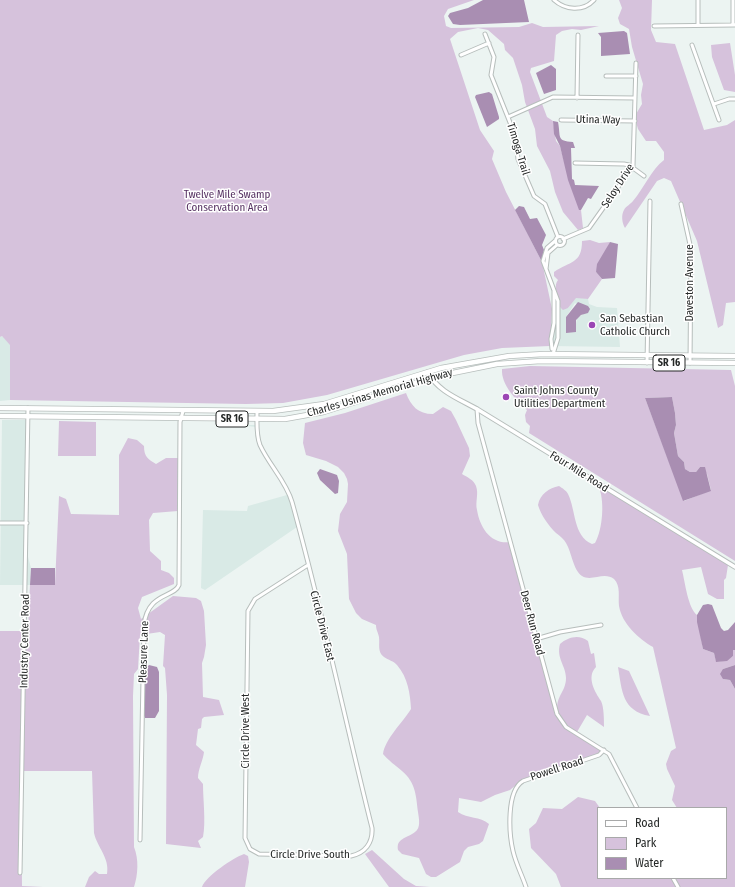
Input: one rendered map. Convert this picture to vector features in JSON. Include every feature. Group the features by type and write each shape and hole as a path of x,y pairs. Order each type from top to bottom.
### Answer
{"highway":[{"name":"Charles Usinas Memorial Highway","path":"0,408 257,412 286,410 324,404 428,372 466,362 499,357 553,354 735,356"},
{"path":"514,362 550,359 553,354"},
{"name":"Charles Usinas Memorial Highway","path":"0,416 182,419 285,418 319,413 431,378 463,370 514,362 735,363"}],"main road":[{"name":"Four Mile Road","path":"428,372 440,388 477,409 735,567"}],"street":[{"path":"554,0 563,6 573,8 585,6 594,0"},
{"path":"698,0 698,25"},
{"path":"654,26 734,25 733,0"},
{"name":"Timoga Trail","path":"485,34 494,57 491,75 517,141 518,159 532,192 536,198 545,204 558,237"},
{"path":"577,98 578,35"},
{"path":"460,55 489,43"},
{"path":"692,45 719,120"},
{"name":"Seloy Drive","path":"556,243 563,244 563,239 589,228 633,167 635,161 636,63"},
{"path":"606,76 636,76"},
{"path":"508,117 553,97 636,98"},
{"path":"714,104 729,98 735,98"},
{"name":"Utina Way","path":"561,120 635,121"},
{"path":"574,163 624,164 633,167 644,176"},
{"path":"647,363 650,200"},
{"name":"Daveston Avenue","path":"681,204 691,249 690,363"},
{"path":"558,237 563,239"},
{"name":"Seloy Drive","path":"553,354 558,335 559,304 546,271 548,253 556,243 558,237"},
{"name":"Seloy Drive","path":"553,354 552,333 554,290"},
{"path":"552,333 558,335"},
{"name":"Industry Center Road","path":"20,873 28,408"},
{"name":"Deer Run Road","path":"477,409 478,423 558,717 566,727 604,750 611,758 636,807"},
{"name":"Pleasure Lane","path":"140,840 144,624 146,612 155,601 176,590 179,585 179,488 183,411"},
{"name":"Circle Drive East","path":"257,412 260,445 290,496 308,565 372,828 372,836 368,846"},
{"path":"0,522 27,523"},
{"name":"Circle Drive West","path":"250,849 244,836 248,611 255,599 308,565"},
{"path":"536,639 560,632 601,625"},
{"name":"Powell Road","path":"526,887 512,846 511,809 514,790 523,781 599,755 604,750"},
{"name":"Circle Drive South","path":"250,849 261,855 349,856 361,852 368,846"}],"shaded area":[{"path":"576,297 588,299 589,304 597,307 617,308 620,347 550,346 552,309 558,305 561,308 568,308","holes":["575,303 588,311 577,318 576,324 566,317"]},
{"path":"2,336 12,345 10,400 0,401 0,337"},
{"path":"2,420 29,420 28,557 31,568 30,585 0,585"},
{"path":"239,425 258,425 258,434 262,449 283,485 258,446 256,427"},
{"path":"288,493 291,499 297,527 205,590 201,588 203,510 247,511 248,506 287,495"}],"green space":[{"name":"Twelve Mile Swamp Conservation Area","path":"0,0 474,0 448,9 444,16 446,26 451,28 519,27 532,23 543,27 599,26 581,30 572,29 562,31 556,35 554,61 531,68 530,72 547,117 553,121 556,141 560,146 571,187 581,210 583,228 578,230 563,212 555,192 550,171 537,146 535,129 525,102 522,85 513,58 505,50 504,44 488,30 478,28 458,32 450,39 480,130 494,151 492,159 506,192 542,262 552,309 550,346 502,348 464,355 327,395 283,403 246,404 10,400 10,345 2,336 0,337"},
{"path":"619,0 652,0 651,30 656,42 675,44 704,130 727,125 735,120 735,302 726,303 723,325 718,328 697,241 671,181 664,178 657,181 625,228 623,224 622,217 624,210 637,196 659,164 664,160 664,152 656,141 646,141 638,129 636,114 642,104 641,95 643,84 632,47 629,29 620,24 618,18 622,8"},
{"path":"730,43 735,75 735,92 724,90 712,57 711,45"},
{"path":"590,240 599,243 610,242 596,272 602,279 588,299 576,298 568,308 563,310 558,305 559,299 556,292 556,287 558,280 554,276 554,272 574,261 580,254 582,241"},
{"path":"530,366 731,370 735,386 735,561 529,433 530,426 526,422 525,415 527,410 510,392 504,381 502,369","holes":["672,397 676,425 674,433 678,456 684,462 685,469 690,472 696,472 700,467 707,474 711,490 684,501 645,398"]},
{"path":"406,393 410,402 423,413 433,414 443,407 451,411 469,448 470,456 462,474 472,480 476,486 477,510 484,529 492,538 498,541 511,542 555,714 558,715 558,703 566,678 559,654 560,644 570,638 577,637 588,641 591,654 594,653 596,667 592,675 592,684 601,701 604,714 604,727 587,715 577,732 601,747 604,752 522,780 510,790 481,802 459,798 458,812 466,816 485,821 489,824 483,841 479,844 468,847 464,851 460,862 436,877 431,877 426,874 419,858 402,854 398,850 400,841 415,832 419,826 417,801 413,785 410,780 383,754 387,742 411,709 410,697 406,680 401,670 396,664 380,653 379,637 376,625 362,619 356,613 349,599 347,554 338,531 340,514 347,502 347,479 338,467 326,461 306,455 303,443 305,423 345,413"},
{"path":"59,421 96,422 96,456 58,456"},
{"path":"128,438 137,440 144,446 147,457 156,464 166,458 179,458 178,511 153,513 149,520 150,551 161,561 161,570 169,573 174,578 174,584 142,597 138,608 141,619 173,596 196,598 201,601 204,611 206,645 202,663 203,697 219,700 224,715 204,717 202,719 201,728 198,729 196,745 204,752 198,778 203,784 204,831 203,837 198,841 201,848 166,844 167,695 165,668 163,666 165,635 160,632 140,635 138,669 134,674 133,696 134,847 137,857 134,887 85,887 89,877 95,871 99,874 107,874 107,863 94,833 92,771 21,771 22,886 43,887 0,887 0,631 28,631 30,585 55,584 59,496 66,499 71,514 119,515 119,455"},
{"path":"598,485 728,565 726,578 724,580 724,599 717,599 708,594 701,567 682,570 691,607 697,615 703,649 714,653 716,661 729,659 733,656 733,650 735,650 735,665 723,669 723,679 730,680 735,689 735,887 561,887 556,874 531,848 529,829 536,823 543,808 562,809 578,797 595,801 599,807 597,807 597,879 727,879 727,807 676,807 672,800 675,786 666,764 671,751 676,748 653,647 642,640 627,625 619,606 618,585 614,579 606,576 586,578 582,576 575,566 565,542 548,523 538,505 543,495 548,490 559,486 562,488 566,491 571,500 578,529 581,535 592,544 595,543 600,530 602,498"},
{"path":"618,667 629,671 650,716 634,710 625,699 622,692"},
{"path":"372,850 404,879 416,886 430,887 389,887 365,854"},
{"path":"244,854 248,856 249,862 245,887 202,887 220,868 233,859"}],"water":[{"path":"483,0 524,0 529,22 460,25 453,24 448,16 450,13 468,8"},
{"path":"624,31 627,33 630,54 601,56 601,37 598,33"},
{"path":"551,65 556,69 556,90 544,94 536,73"},
{"path":"489,92 492,94 499,119 487,127 475,97 476,95"},
{"path":"553,121 558,122 560,137 564,141 573,142 575,148 571,148 572,179 574,180 575,185 599,186 591,199 588,198 581,210 579,210 568,180 560,146 554,134"},
{"path":"519,206 524,207 530,219 537,218 546,235 542,245 544,250 542,262 515,210"},
{"path":"610,242 618,244 615,278 602,279 596,272 597,264"},
{"path":"578,302 588,306 590,309 588,313 581,315 576,320 576,332 566,333 566,317"},
{"path":"672,397 676,425 674,433 678,456 684,462 685,469 690,472 696,472 700,467 705,467 711,491 683,501 645,398"},
{"path":"320,469 337,475 339,481 338,493 335,494 320,480 317,473"},
{"path":"31,568 55,568 55,585 30,585"},
{"path":"703,605 712,605 721,628 724,631 728,630 735,622 735,650 733,650 733,656 727,661 716,662 714,653 703,649 697,622 697,615"},
{"path":"149,665 157,667 159,672 159,711 155,718 145,718 143,713 144,669"},
{"path":"735,665 735,689 730,680 723,679 720,674 723,669"}],"place":[{"name":"San Sebastian Catholic Church","path":"592,325"},
{"name":"Saint Johns County Utilities Department","path":"506,397"}]}
